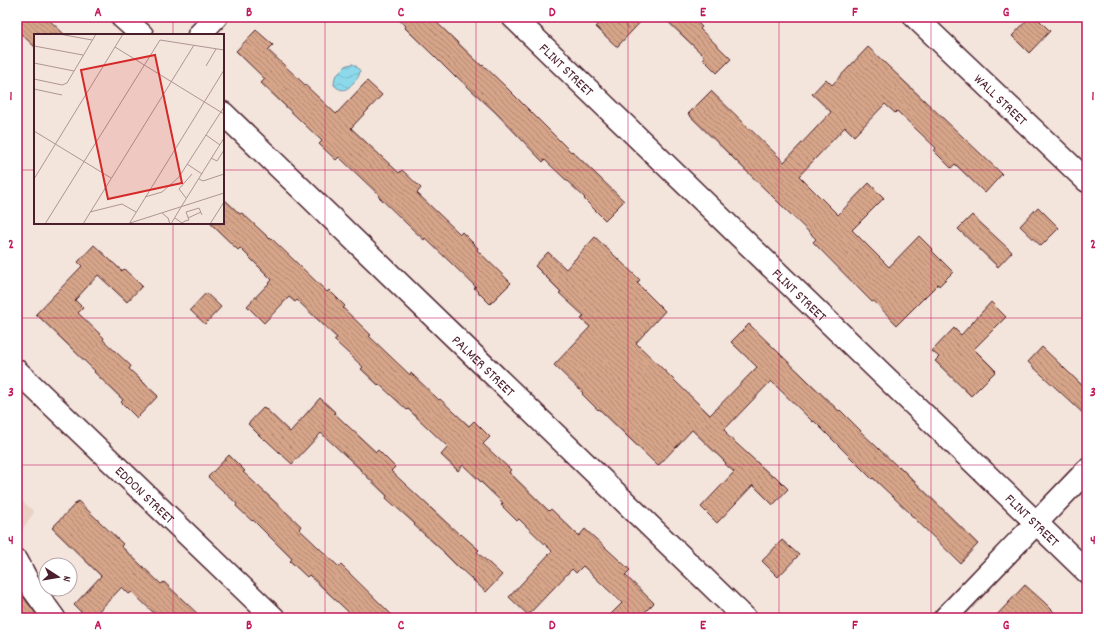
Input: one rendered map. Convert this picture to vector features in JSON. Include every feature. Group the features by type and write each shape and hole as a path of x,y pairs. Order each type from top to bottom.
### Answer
{"street":[{"path":"122,17 141,34"},
{"path":"200,34 216,17"},
{"name":"FLINT STREET","path":"513,17 1087,572"},
{"name":"WALL STREET","path":"915,17 1087,181"},
{"name":"PALMER STREET","path":"224,114 745,618"},
{"name":"EDDON STREET","path":"17,371 274,618"},
{"path":"945,618 1087,470"},
{"path":"17,561 28,582 54,618"}],"shaded area":[{"path":"17,496 34,512 17,537"}],"water":[{"path":"353,64 360,71 358,78 344,90 334,85 335,77 347,65"}],"building":[{"path":"17,17 46,17 64,34 34,34 34,46 17,30"},
{"path":"396,17 431,17 624,201 605,220 584,199 585,198 545,160 543,162 495,112 456,76 455,77 405,28 406,26"},
{"path":"605,17 645,17 617,47 596,27"},
{"path":"663,17 692,17 702,27 700,29 731,59 717,73 703,59 705,57"},
{"path":"1030,17 1036,17 1050,31 1029,53 1012,36"},
{"path":"256,30 273,45 268,50 336,114 367,81 382,95 351,128 399,173 402,170 421,188 417,193 460,234 462,232 478,248 477,250 511,283 490,304 474,288 476,287 425,238 424,240 407,224 339,157 336,160 319,144 322,141 261,83 265,79 236,51"},
{"path":"868,47 1002,174 985,193 955,164 951,168 934,151 936,148 897,111 895,113 885,104 854,136 845,127 799,176 838,215 869,183 884,198 852,230 889,267 919,236 953,272 939,286 938,284 897,325 874,301 872,302 813,242 816,239 688,114 711,91 784,162 831,112 812,94 826,79 832,85"},
{"path":"224,199 240,214 242,213 270,239 271,238 327,292 329,290 345,306 343,308 371,335 369,336 410,375 411,373 469,426 474,421 490,437 483,444 511,470 509,472 549,511 551,509 579,536 585,529 630,570 625,575 654,603 639,618 607,618 622,603 583,566 576,573 572,569 528,615 509,597 552,551 519,519 517,521 501,505 503,503 463,465 458,471 441,455 448,447 408,409 407,410 361,369 363,367 334,340 337,338 297,300 295,302 289,297 264,323 247,306 272,280 240,248 238,250 211,224 224,224"},
{"path":"1038,207 1059,228 1041,246 1020,226"},
{"path":"972,215 1012,252 998,267 958,229"},
{"path":"595,237 640,280 637,283 665,311 636,343 710,415 757,367 731,342 749,324 898,467 899,466 978,544 960,563 911,514 873,478 872,479 814,421 813,422 771,381 724,430 727,433 726,434 788,489 773,505 753,485 717,523 701,507 734,472 692,430 658,466 599,409 598,410 554,365 590,327 581,319 584,316 559,293 561,292 535,266 548,252 566,269"},
{"path":"94,245 122,271 124,269 142,286 127,302 98,275 75,300 83,308 78,313 104,338 103,340 131,366 129,369 158,396 137,418 121,402 123,400 94,372 95,371 36,314 82,266 78,262"},
{"path":"206,293 221,307 205,324 190,310"},
{"path":"991,302 1006,317 974,349 996,371 971,396 935,361 939,357 932,351 954,328 961,335"},
{"path":"1042,347 1087,390 1087,417 1028,362"},
{"path":"320,398 376,452 378,450 395,467 391,471 460,535 461,534 479,550 477,552 502,575 486,592 414,525 415,524 386,498 387,496 360,469 321,433 292,464 248,424 264,407 290,432"},
{"path":"229,455 245,471 243,472 301,526 299,529 339,567 341,565 395,618 355,618 309,575 307,577 290,561 292,559 208,477"},
{"path":"78,501 123,544 121,546 161,584 164,582 202,618 159,618 132,592 129,594 122,587 92,618 87,618 74,605 101,576 52,528"},
{"path":"782,540 799,555 778,577 762,561"},
{"path":"1025,585 1044,602 1060,618 994,618"},
{"path":"17,588 18,589 39,618 17,618"}]}
